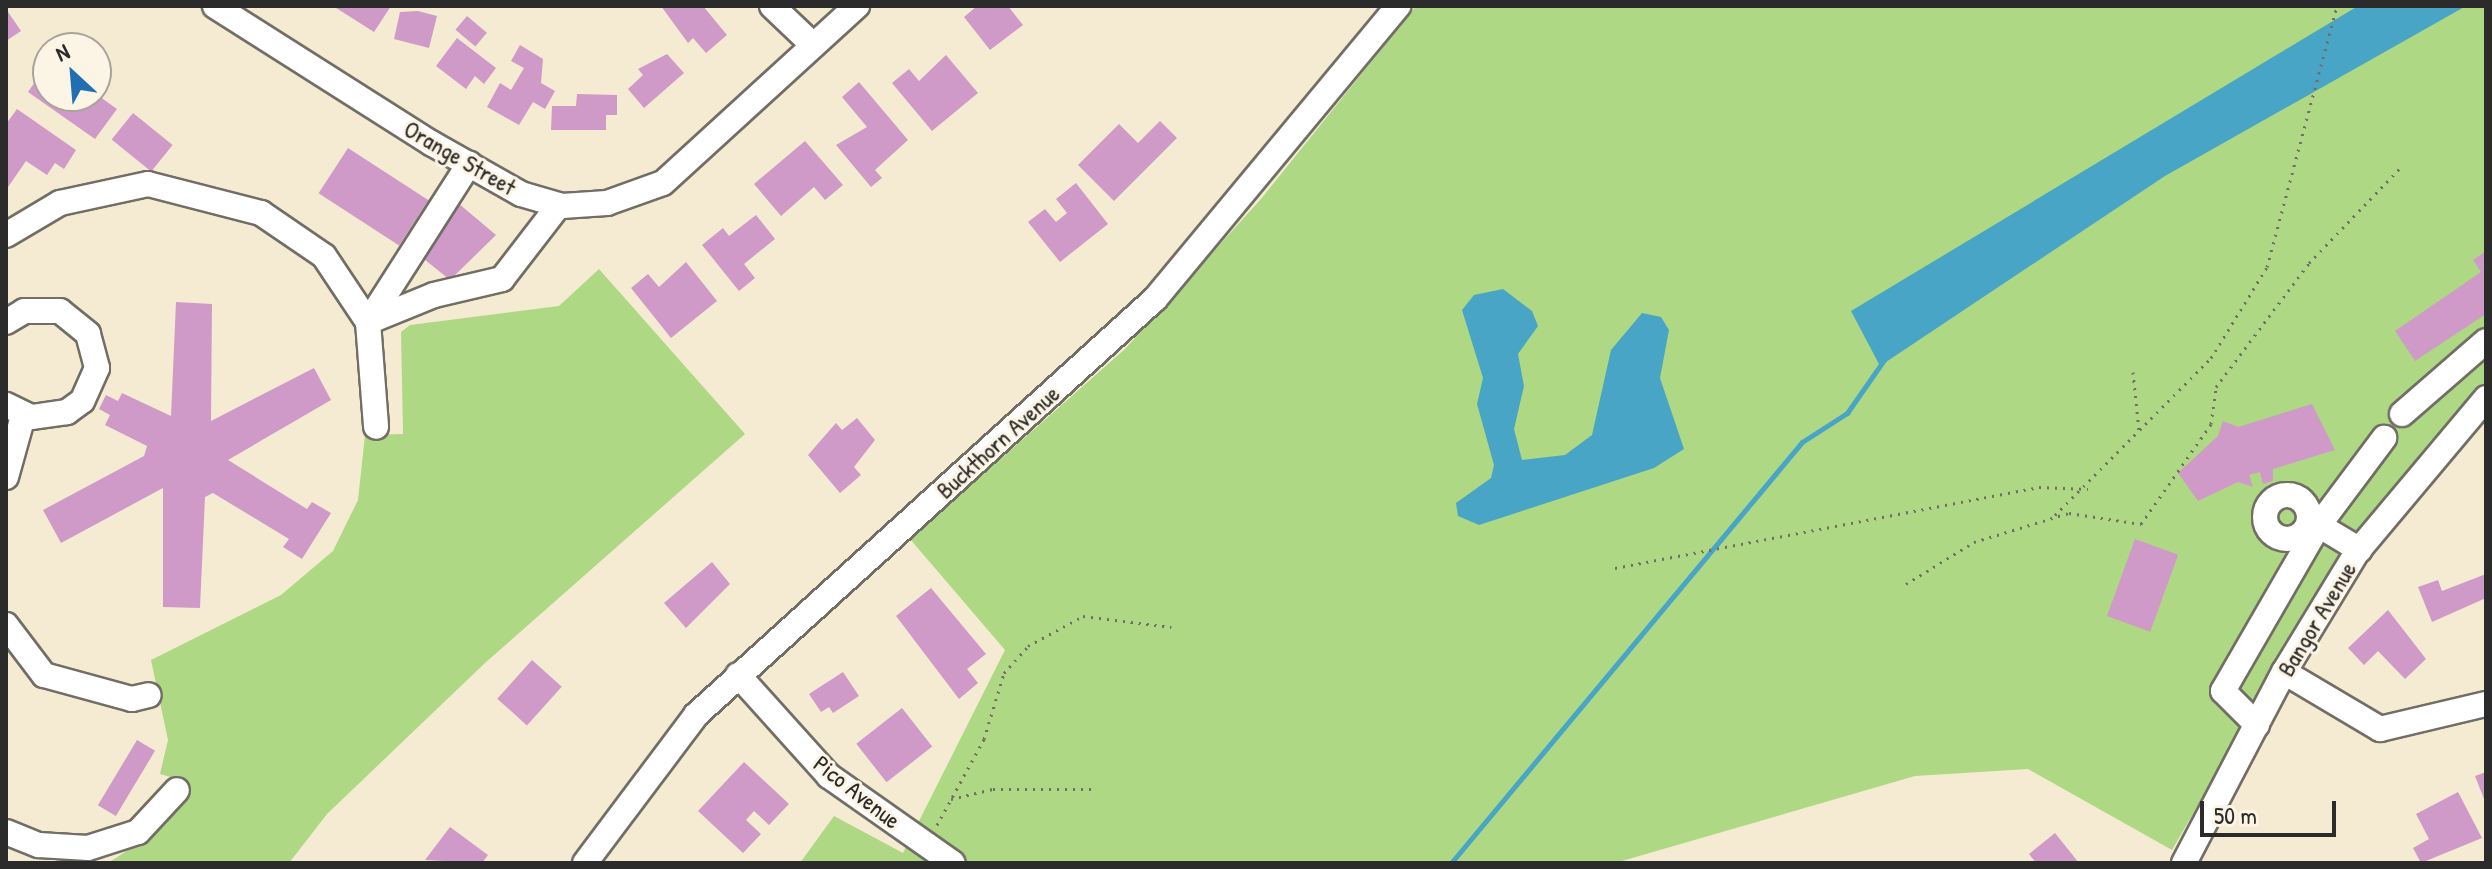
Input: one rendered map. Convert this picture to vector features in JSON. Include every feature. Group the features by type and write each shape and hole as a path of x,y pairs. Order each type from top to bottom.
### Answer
{"street":[{"name":"Orange Street","path":"215,6 469,164 521,194 559,205 607,203 663,183 857,6"},
{"path":"772,6 813,45"},
{"name":"Buckthorn Avenue","path":"585,863 664,753 738,675 1155,299 1398,6"},
{"path":"368,322 469,164"},
{"path":"6,235 60,203 148,184 261,213 324,256 368,322 376,427"},
{"path":"368,322 434,295 502,279 559,205"},
{"path":"6,322 24,311 60,311 76,320 96,350 92,386 82,401 49,418 14,410 6,477"},
{"path":"2402,414 2486,341"},
{"name":"Bangor Avenue","path":"2184,863 2284,672 2360,550 2486,398"},
{"path":"2257,725 2223,691 2291,574 2314,522 2384,438"},
{"path":"2314,522 2360,550"},
{"path":"6,625 44,675 132,699 149,695"},
{"path":"2284,672 2380,729 2486,704"},
{"name":"Pico Avenue","path":"738,675 829,776 953,863"},
{"path":"6,832 39,845 88,848 138,832 177,790"}],"path":[{"path":"2052,518 2088,489 2139,431 2211,358 2267,267 2337,6"},
{"path":"1906,584 1974,542 2052,518 2097,512 2141,524 2211,424 2216,387 2309,263 2401,167"},
{"path":"2133,372 2139,431"},
{"path":"1615,568 2039,487 2088,489"},
{"path":"927,844 984,739 1004,673 1028,646 1083,616 1171,627"},
{"path":"951,799 993,789 1094,789"}],"green space":[{"path":"1416,6 2486,6 2486,390 2431,441 2346,549 2172,850 2028,769 1915,776 1615,863 800,863 834,816 903,853 1005,650 910,539 1125,349 1261,199"},
{"path":"599,269 745,434 485,663 327,814 289,863 108,863 156,832 188,782 160,774 168,740 151,660 281,595 333,551 358,500 365,435 403,434 401,332 410,325 559,306"}],"water":[{"path":"2358,6 2466,6 2165,176 1880,366 1851,311"},
{"path":"1503,289 1532,311 1538,326 1518,354 1524,386 1514,429 1522,460 1565,455 1592,435 1611,350 1642,313 1661,317 1669,330 1660,378 1684,449 1654,468 1479,525 1458,516 1456,503 1491,478 1494,465 1477,404 1483,378 1462,310 1474,295"}],"building":[{"path":"333,6 391,6 374,32"},
{"path":"661,6 703,6 727,35 706,53 693,38 688,43"},
{"path":"977,6 1008,6 1023,25 990,50 964,17"},
{"path":"6,9 21,31 6,41"},
{"path":"418,11 437,16 429,48 394,39 400,12"},
{"path":"467,16 487,33 475,47 455,30"},
{"path":"457,38 496,68 484,84 475,76 466,89 436,66"},
{"path":"520,45 543,59 541,83 555,91 545,109 533,102 519,125 487,107 500,83 511,90 524,68 511,61"},
{"path":"667,54 684,73 644,108 628,89 643,75 638,69"},
{"path":"946,55 978,93 932,131 892,83 909,69 919,81"},
{"path":"859,82 908,140 875,170 882,178 871,187 836,145 867,127 842,97"},
{"path":"577,94 617,95 617,115 606,115 606,130 551,130 552,106 576,106"},
{"path":"112,105 117,109 95,139 57,112 112,112"},
{"path":"17,109 76,150 64,169 55,163 47,175 26,161 6,190 6,124"},
{"path":"133,113 173,145 151,172 112,139"},
{"path":"1160,121 1177,138 1114,201 1078,165 1119,124 1138,143"},
{"path":"805,141 843,185 825,200 814,187 781,216 754,184"},
{"path":"348,148 429,200 399,246 319,193"},
{"path":"1076,183 1108,224 1060,262 1028,222 1045,209 1056,222 1067,213 1056,199"},
{"path":"458,203 496,235 450,280 424,259"},
{"path":"756,215 775,239 744,264 755,278 739,291 702,245 723,228 729,236"},
{"path":"2486,251 2486,314 2415,361 2395,331 2481,272 2473,260"},
{"path":"686,262 717,301 671,338 631,288 648,274 659,287"},
{"path":"176,302 212,304 211,421 314,368 331,400 228,460 307,509 312,502 331,513 302,559 283,547 289,539 213,493 205,497 200,608 163,607 163,488 61,543 43,510 144,456 147,446 105,425 110,415 99,409 106,395 118,401 122,393 171,416"},
{"path":"2312,404 2335,450 2273,469 2273,481 2263,484 2260,472 2249,475 2253,487 2238,482 2198,501 2178,473 2218,436 2223,421 2238,427"},
{"path":"857,418 875,440 854,467 861,475 840,493 808,455 836,423 842,430"},
{"path":"2135,539 2178,555 2150,632 2107,616"},
{"path":"712,562 730,584 686,628 664,603"},
{"path":"2486,574 2486,598 2432,622 2418,587 2438,580 2442,591"},
{"path":"931,588 986,654 967,669 978,683 959,699 896,616"},
{"path":"2388,610 2426,659 2405,679 2378,651 2364,665 2348,648"},
{"path":"532,660 562,687 527,725 497,699"},
{"path":"843,672 859,696 833,713 829,707 821,712 809,694"},
{"path":"902,708 932,747 886,782 856,744"},
{"path":"137,740 155,751 116,816 98,805"},
{"path":"744,762 789,804 769,825 754,811 746,820 761,834 743,853 698,811"},
{"path":"2486,772 2486,804 2475,776"},
{"path":"2458,792 2482,838 2421,863 2413,848 2429,839 2416,814"},
{"path":"450,827 488,855 482,863 425,860"},
{"path":"2055,833 2079,863 2036,863 2029,854"}],"waterway":[{"path":"1451,863 1802,442 1847,413 1884,360"}]}
